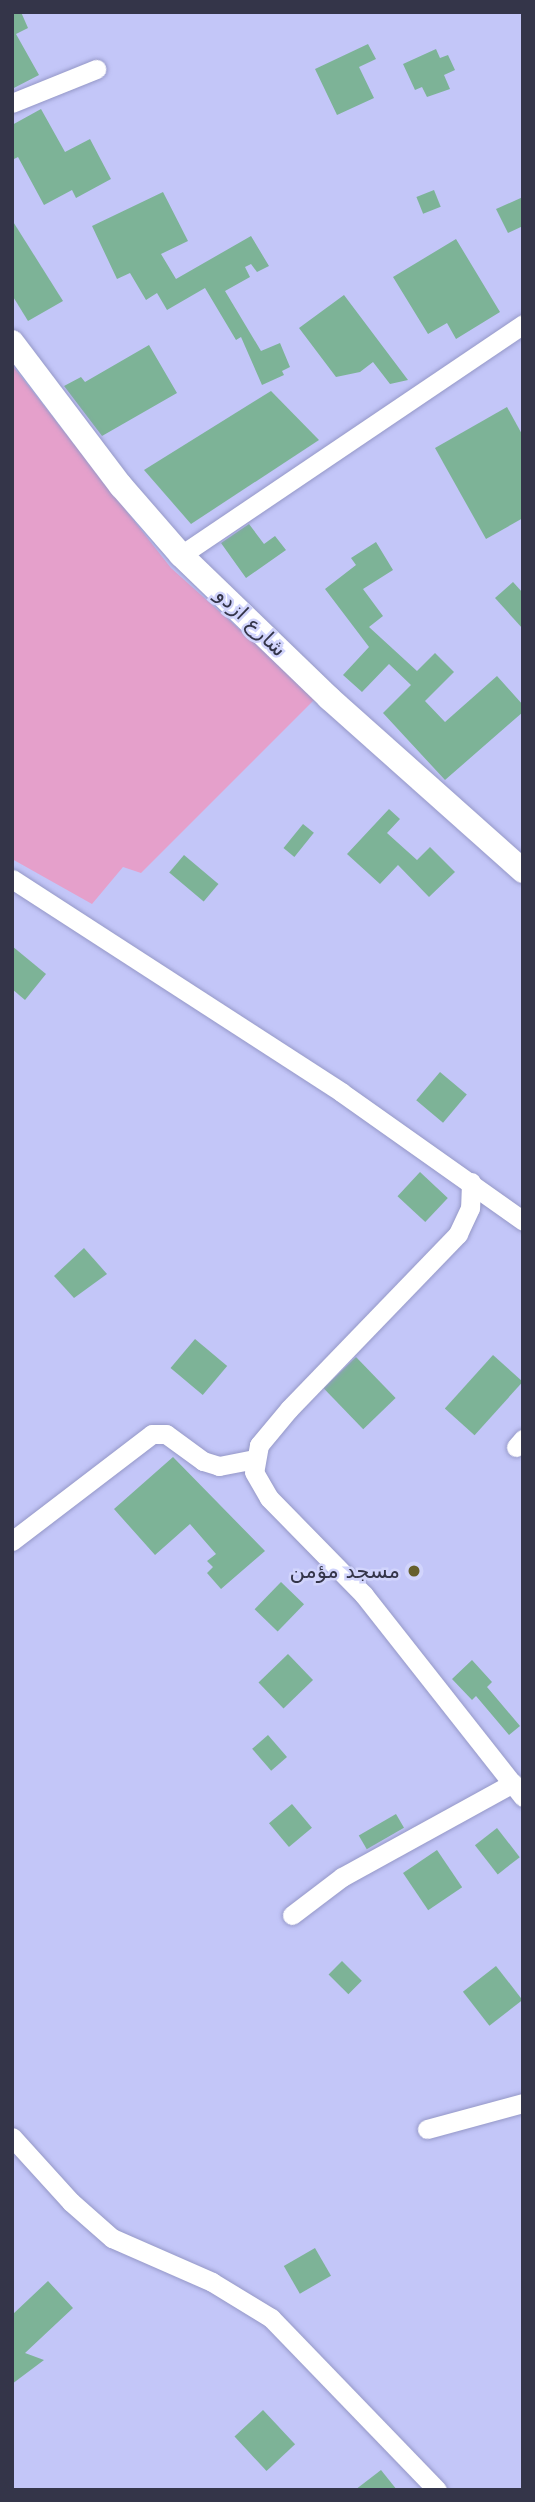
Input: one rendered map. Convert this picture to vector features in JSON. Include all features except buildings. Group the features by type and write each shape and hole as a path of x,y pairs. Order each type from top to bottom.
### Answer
{"street":[{"path":"12,103 96,69"},
{"path":"181,555 523,324"},
{"name":"شارع ازدو","path":"12,342 121,486 181,555 329,698 523,871"},
{"path":"12,879 471,1182 523,1221"},
{"path":"292,1915 342,1877 518,1790 363,1595 269,1498 254,1472 254,1459 289,1409 458,1234 470,1208 471,1182"},
{"path":"12,1541 152,1434 166,1434 203,1461 219,1466 254,1459"},
{"path":"428,2129 523,2103"},
{"path":"12,2137 71,2202 112,2238 212,2282 271,2318 437,2490"}],"shaded area":[{"path":"12,365 171,568 316,698 141,873 123,867 92,904 12,859"}],"place":[{"name":"مسجد مؤمن","path":"414,1571"}]}
